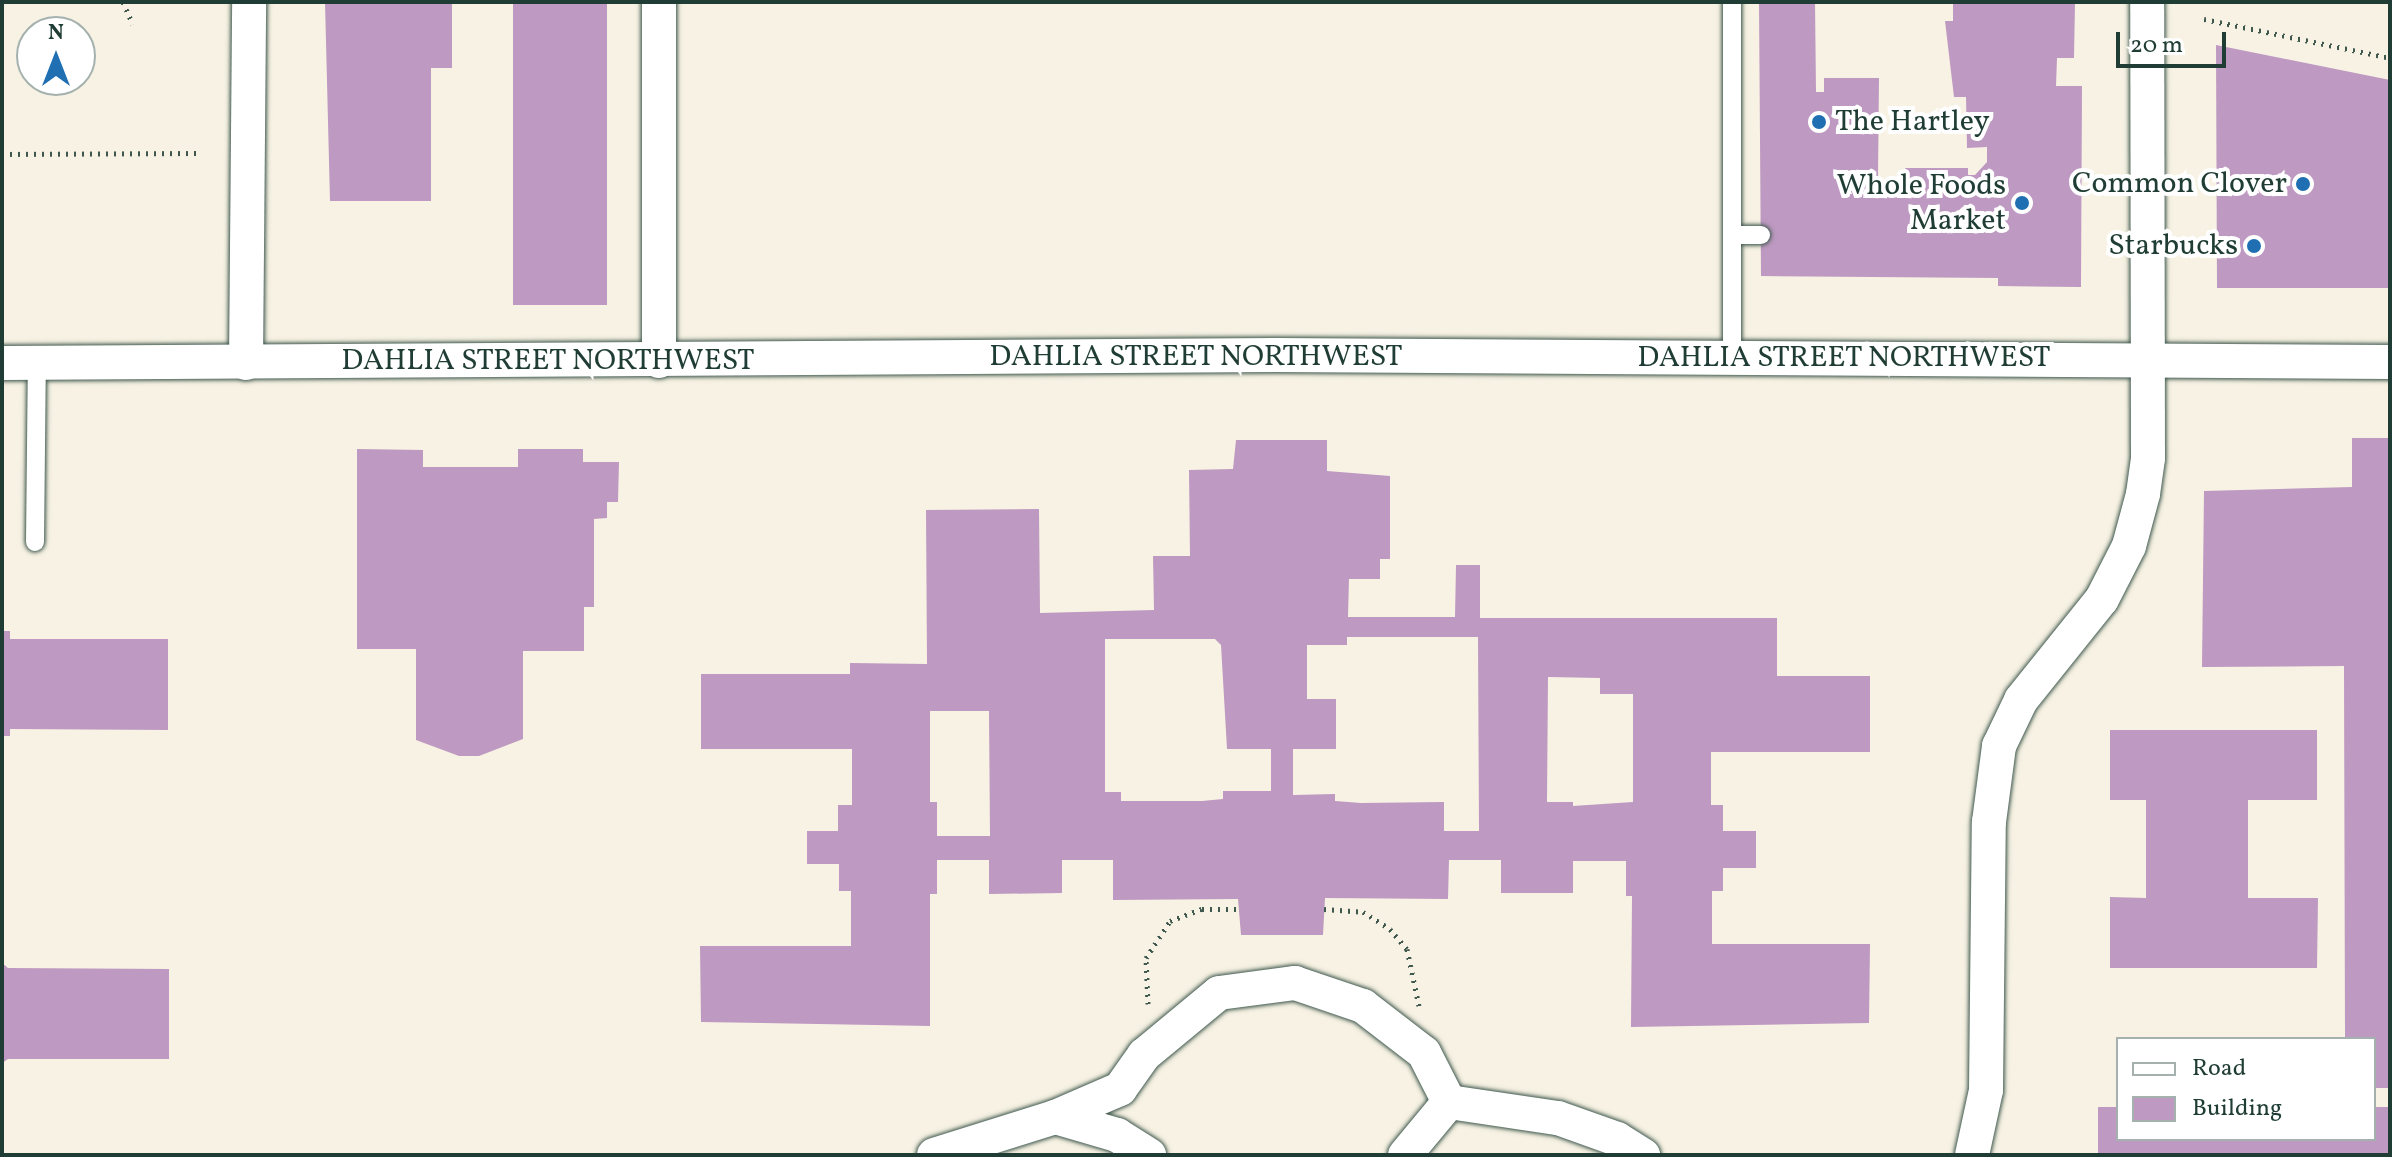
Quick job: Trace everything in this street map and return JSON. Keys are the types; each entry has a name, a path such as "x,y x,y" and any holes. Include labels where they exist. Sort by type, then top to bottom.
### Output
{"street":[{"path":"246,363 249,2"},
{"path":"659,2 659,361"},
{"path":"1972,1155 1986,1090 1994,767 2021,700 2088,620 2129,546 2148,458 2147,2"},
{"name":"DAHLIA STREET NORTHWEST","path":"2,363 1275,355 2390,362"},
{"path":"934,1155 1055,1117 1120,1089 1144,1055 1219,993 1295,983 1363,1006 1375,1015 1424,1053 1449,1102"},
{"path":"1144,1055 1132,1103 1145,1152"},
{"path":"1405,1155 1449,1102"},
{"path":"1449,1102 1558,1118 1617,1139 1643,1155"},
{"path":"1055,1117 1117,1135 1145,1152"}],"lane":[{"path":"1732,2 1732,358"},
{"path":"1732,235 1761,235"},
{"path":"35,542 37,363"}],"path":[{"path":"123,2 133,24"},
{"path":"2204,19 2390,58"},
{"path":"2,154 200,153"},
{"path":"1149,1009 1146,958 1170,921 1202,909 1238,909"},
{"path":"1324,909 1363,912 1390,929 1407,949 1420,1018"}],"building":[{"path":"325,2 452,2 452,68 431,68 431,201 330,201"},
{"path":"513,2 607,2 607,305 513,305"},
{"name":"The Hartley","path":"1759,2 1815,2 1816,92 1824,92 1824,78 1879,78 1878,179 1890,190 1905,190 1905,168 1968,168 1968,175 1975,175 1987,162 1987,147 1967,148 1966,97 1954,97 1945,21 1953,21 1953,2 2075,2 2074,58 2057,58 2056,86 2082,86 2081,287 1998,286 1998,278 1761,276"},
{"name":"Common Clover","path":"2216,45 2390,80 2390,288 2217,288"},
{"path":"2352,438 2390,438 2390,1088 2376,1088 2376,1037 2345,1037 2344,666 2202,667 2204,491 2352,487"},
{"path":"1236,440 1327,440 1327,471 1390,476 1390,559 1380,559 1380,579 1349,579 1348,617 1455,617 1456,565 1480,565 1480,618 1777,618 1777,676 1870,676 1870,752 1711,752 1711,805 1723,805 1723,831 1756,831 1756,868 1723,868 1723,891 1712,891 1712,944 1870,944 1869,1023 1631,1027 1632,896 1626,896 1626,861 1573,861 1573,893 1501,893 1501,860 1449,860 1448,899 1325,898 1323,935 1241,935 1238,899 1113,900 1113,860 1062,860 1062,893 989,894 989,860 937,860 937,894 930,894 930,1026 701,1022 700,946 851,946 851,891 839,891 839,864 807,864 807,831 838,831 838,805 852,805 852,749 701,749 701,674 850,674 850,663 927,664 926,510 1039,509 1040,613 1154,610 1153,556 1190,556 1189,470 1233,469","holes":["1347,637 1478,637 1479,831 1444,831 1444,802 1361,803 1335,801 1335,794 1293,795 1293,749 1336,749 1336,699 1307,699 1307,645 1347,645","1105,639 1215,639 1221,645 1227,749 1271,749 1271,791 1223,791 1223,799 1202,801 1121,801 1121,792 1105,792","1548,677 1600,678 1600,694 1633,694 1633,802 1573,806 1573,802 1547,802","930,711 989,711 990,836 937,836 937,802 930,802"]},
{"path":"357,449 423,450 423,467 518,467 518,449 583,449 583,462 619,462 618,502 607,502 607,518 594,519 594,607 584,607 584,651 523,651 523,739 479,756 459,756 416,740 416,649 357,649"},
{"path":"2,631 10,631 10,639 168,639 168,730 10,729 10,736 2,736"},
{"path":"2110,730 2317,730 2317,800 2248,800 2248,898 2318,898 2317,968 2110,968 2110,897 2146,898 2146,800 2110,800"},
{"path":"2,963 8,968 169,969 169,1059 8,1059 2,1063"},
{"path":"2098,1107 2116,1107 2116,1141 2376,1141 2376,1107 2390,1107 2390,1155 2098,1155"}],"place":[{"name":"The Hartley","path":"1819,122"},
{"name":"Common Clover","path":"2303,184"},
{"name":"Whole Foods Market","path":"2022,203"},
{"name":"Starbucks","path":"2254,246"}]}
